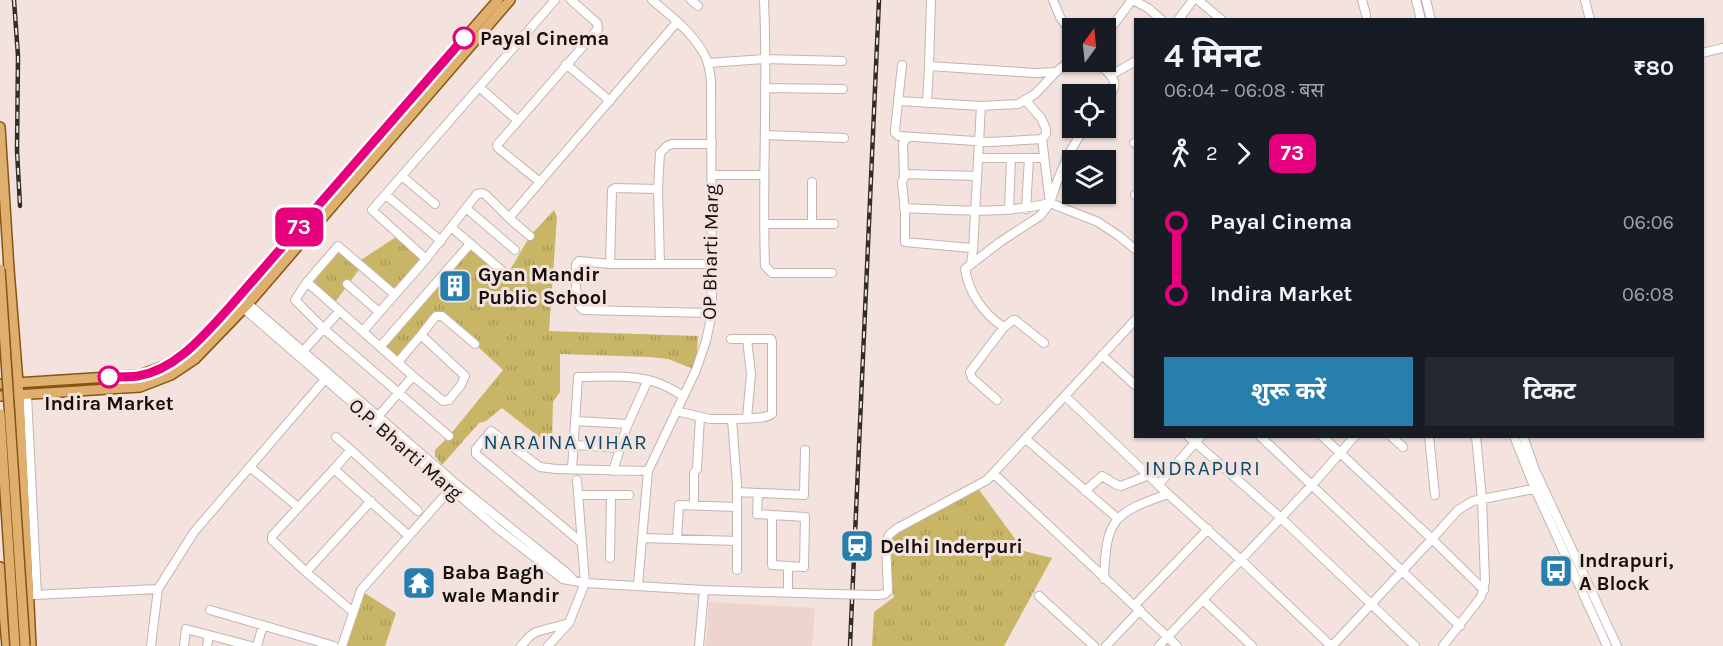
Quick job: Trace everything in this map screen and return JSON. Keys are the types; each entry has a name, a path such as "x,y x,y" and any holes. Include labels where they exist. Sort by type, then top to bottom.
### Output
{"main road":[{"path":"0,384 140,375 166,365 194,345 498,0"},
{"path":"0,396 140,387 171,375 195,359 245,307 510,0"},
{"path":"0,127 18,382 23,395 21,430 32,595 31,646"},
{"path":"0,262 25,646"},
{"path":"0,414 15,646"},
{"path":"0,432 21,430"},
{"path":"0,567 7,646"}],"street":[{"path":"426,259 373,211 373,208 555,0"},
{"path":"540,182 497,146 497,143 598,27 597,23 571,0"},
{"name":"OP Bharti Marg","path":"638,585 648,471 696,370 706,341 711,313 712,144 711,81 708,63 705,54 677,22 652,0"},
{"path":"691,0 698,6"},
{"path":"764,0 765,266 772,273 832,273"},
{"path":"927,103 931,0"},
{"path":"1053,0 1062,20"},
{"path":"1116,21 1133,0 1160,18"},
{"path":"1180,18 1193,0"},
{"path":"1198,0 1220,18"},
{"path":"1362,0 1366,15"},
{"path":"1416,0 1420,18"},
{"path":"1426,0 1430,18"},
{"path":"1585,0 1590,18"},
{"path":"509,218 677,22"},
{"path":"1704,53 1723,48"},
{"path":"708,63 765,59 842,61"},
{"path":"1111,75 1134,62"},
{"path":"566,64 610,101"},
{"path":"902,65 895,133 898,136 979,142 1042,138 1046,134 1044,123 1026,100"},
{"path":"929,66 1035,73 1056,72"},
{"path":"898,100 1010,106 1035,94 1062,67"},
{"path":"1108,72 1114,79 1114,84"},
{"path":"479,87 517,120"},
{"path":"765,88 843,89"},
{"path":"971,263 981,106"},
{"path":"765,135 844,138"},
{"path":"908,137 903,143 905,242 973,250"},
{"path":"1042,138 1050,203"},
{"path":"1004,327 983,310 965,269 1040,216 1050,203 1071,149 1078,138"},
{"path":"660,264 658,189 660,153 662,149 672,144 712,144"},
{"path":"978,158 1043,158"},
{"path":"1009,210 1011,158"},
{"path":"1026,209 1029,158"},
{"path":"904,174 977,176"},
{"path":"712,175 764,175"},
{"path":"402,176 435,204"},
{"path":"812,182 812,224"},
{"path":"610,264 612,190 615,188 658,189"},
{"path":"363,332 441,241 477,194 482,193 530,236"},
{"path":"386,195 441,241"},
{"path":"904,208 1009,210 1026,209 1050,203 1098,222 1134,248"},
{"path":"466,208 515,250"},
{"path":"764,224 834,224"},
{"path":"451,227 507,275"},
{"path":"380,347 470,244"},
{"path":"394,294 338,246 307,282 295,300 324,329 449,436"},
{"path":"711,313 583,310 580,308 576,288 576,264 579,261 610,264 712,264"},
{"path":"307,282 412,376 445,401 449,400 465,376 421,334"},
{"path":"347,284 379,312"},
{"path":"237,298 245,307"},
{"name":"O.P. Bharti Marg","path":"245,307 303,351 327,377"},
{"name":"O.P. Bharti Marg","path":"245,307 376,418 498,529 563,579 585,583 704,590 885,594 888,591 886,543 889,535 896,529 980,485 994,474"},
{"path":"303,351 339,312"},
{"path":"398,362 436,316 440,315 475,344"},
{"path":"997,400 972,378 970,372 1004,327 1012,320 1016,320 1044,343"},
{"path":"1134,321 994,474 1177,646"},
{"path":"676,411 711,419 771,416 772,341 769,339 731,339"},
{"path":"747,339 751,374 747,418"},
{"path":"1102,355 1134,385"},
{"path":"376,418 412,376"},
{"path":"151,646 158,589 194,532 327,377"},
{"path":"572,470 578,377 648,380 683,396"},
{"path":"614,471 628,424 648,380"},
{"path":"23,395 32,595 158,589"},
{"path":"1065,396 1332,646 1458,510 1466,504 1482,499 1539,488"},
{"path":"694,505 694,473 697,469 700,417"},
{"path":"732,419 737,492 737,570"},
{"path":"576,421 628,424"},
{"path":"582,543 476,454 476,449 491,431 540,467 572,470 648,471"},
{"path":"336,437 418,511"},
{"path":"1262,438 1460,626"},
{"path":"1324,438 1484,590"},
{"path":"1160,646 1353,438"},
{"path":"1393,438 1403,447"},
{"path":"1429,438 1435,495"},
{"path":"1443,646 1460,626 1484,590 1482,499 1476,438"},
{"path":"1516,438 1607,646"},
{"path":"1523,438 1539,488 1617,646"},
{"path":"1026,439 1117,518"},
{"path":"1158,484 1198,440 1415,646"},
{"path":"574,445 620,448"},
{"path":"351,450 271,538 353,612"},
{"path":"737,492 804,495 805,450"},
{"path":"250,467 298,507"},
{"path":"334,469 409,537"},
{"path":"1085,491 1102,476 1121,486 1149,475"},
{"path":"548,646 569,623 585,583 577,480"},
{"path":"342,646 361,590 453,486"},
{"path":"758,493 757,514 805,517 804,567 772,565 772,515"},
{"path":"1104,579 1108,538 1117,518 1129,509 1168,494"},
{"path":"578,495 629,495"},
{"path":"610,558 611,495"},
{"path":"306,572 371,501"},
{"path":"677,539 679,504 737,507"},
{"path":"1106,646 1208,529"},
{"path":"643,538 737,541"},
{"path":"788,566 788,592"},
{"path":"699,646 704,590"},
{"path":"1039,596 1094,646"},
{"path":"1203,600 1252,646"},
{"path":"210,610 334,646"},
{"path":"521,646 536,632 569,623"},
{"path":"257,646 262,625"},
{"path":"184,646 186,629 251,646"},
{"path":"207,646 209,635"}],"shaded area":[{"path":"709,602 815,608 812,646 706,646"}],"green space":[{"path":"554,210 557,217 549,331 698,336 696,370 668,359 560,354 560,392 553,402 552,439 547,443 502,408 486,421 479,423 442,465 435,456 435,450 503,370 475,344 439,316 398,362 380,347 470,244 507,275 530,236"},
{"path":"399,235 426,259 394,294 361,267 333,305 307,282 337,246 358,262"},
{"path":"974,483 1024,551 1052,558 1004,646 872,646 874,612 894,597 883,543 886,533"},
{"path":"363,592 396,613 385,646 344,646"}],"railway":[{"path":"14,0 18,56 17,151 20,206"},
{"path":"850,646 879,0"}],"bus line":[{"name":"73","path":"109,377 140,375 166,365 194,345 229,308 464,38"}],"place":[{"name":"Payal Cinema","path":"464,38"},
{"name":"Gyan Mandir Public School","path":"455,286"},
{"name":"Indira Market","path":"109,377"},
{"name":"Delhi Inderpuri","path":"857,546"},
{"name":"Indrapuri, A Block","path":"1556,571"},
{"name":"Baba Bagh wale Mandir","path":"419,583"}],"district":[{"name":"NARAINA VIHAR","path":"566,442"},
{"name":"INDRAPURI","path":"1203,468"}]}
